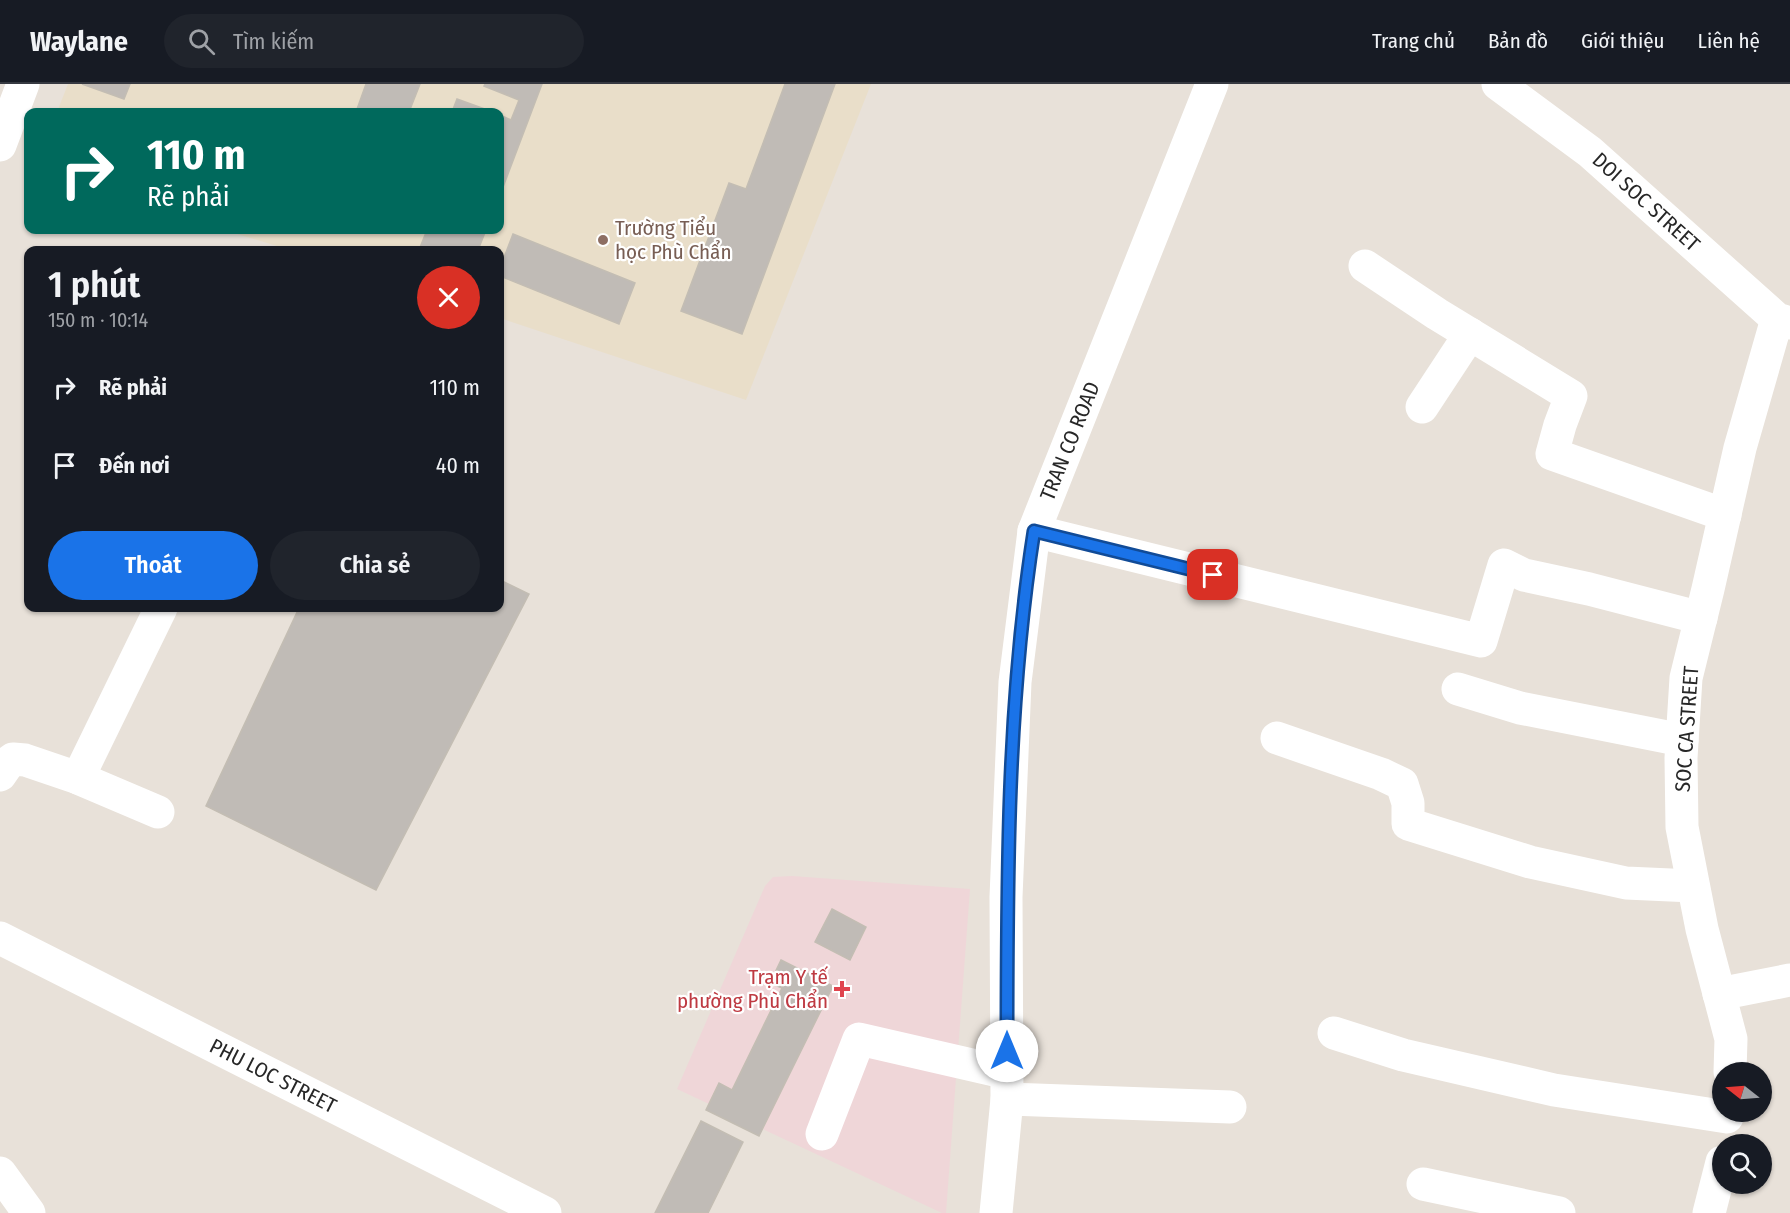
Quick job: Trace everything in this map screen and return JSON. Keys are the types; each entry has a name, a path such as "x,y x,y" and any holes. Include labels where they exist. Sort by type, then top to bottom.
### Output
{"street":[{"path":"0,145 23,84"},
{"name":"TRAN CO ROAD","path":"996,1213 1007,1086 1006,897 1015,682 1034,531 1212,84"},
{"name":"DOI SOC STREET","path":"1498,84 1590,152 1784,321"},
{"path":"1365,266 1571,396 1552,454 1725,515"},
{"name":"SOC CA STREET","path":"1730,1062 1731,1039 1702,930 1682,827 1682,740 1686,678 1740,448 1784,321"},
{"path":"1422,407 1470,334"},
{"path":"1034,531 1481,641 1504,565 1524,575 1701,618"},
{"path":"78,778 159,612"},
{"path":"1458,689 1520,708 1682,740"},
{"path":"1277,738 1381,774 1402,784 1407,802 1408,824 1530,862 1626,884 1693,886"},
{"path":"0,775 9,762 19,759 78,778 158,812"},
{"name":"PHU LOC STREET","path":"0,938 545,1213"},
{"path":"1719,994 1790,980"},
{"path":"1334,1033 1403,1055 1554,1090 1726,1124"},
{"path":"822,1134 860,1039 1007,1086 1230,1107"},
{"path":"0,1173 29,1213"},
{"path":"1423,1184 1559,1213"},
{"path":"1709,1213 1714,1194"}],"shaded area":[{"name":"Trường Tiểu học Phù Chẩn","path":"68,84 871,84 746,400 504,319 504,246 277,246 237,234 504,234 504,108 59,108"},
{"name":"Trạm Y tế phường Phù Chẩn","path":"792,876 970,889 946,1213 677,1089 765,886 773,877"}],"building":[{"path":"82,84 130,84 124,99"},
{"path":"366,84 420,84 411,108 357,108"},
{"path":"485,84 542,84 504,184 504,117 511,120 519,100 484,86"},
{"path":"785,84 835,84 742,334 681,311 729,183 746,189"},
{"path":"457,99 482,108 454,108"},
{"path":"425,234 484,234 480,246 421,246"},
{"path":"513,234 635,283 619,324 504,278 504,258"},
{"path":"504,582 529,594 376,890 206,806 297,612 504,612"},
{"path":"832,909 866,927 850,960 815,942"},
{"path":"781,960 833,986 759,1136 706,1110 719,1083 732,1090 782,988 770,983"},
{"path":"701,1121 743,1142 708,1213 655,1213"}],"place":[{"name":"Trường Tiểu học Phù Chẩn","path":"603,240"},
{"name":"Trạm Y tế phường Phù Chẩn","path":"842,989"}],"route":[{"path":"1007,1051 1006,897 1015,682 1034,531 1213,575"}]}
